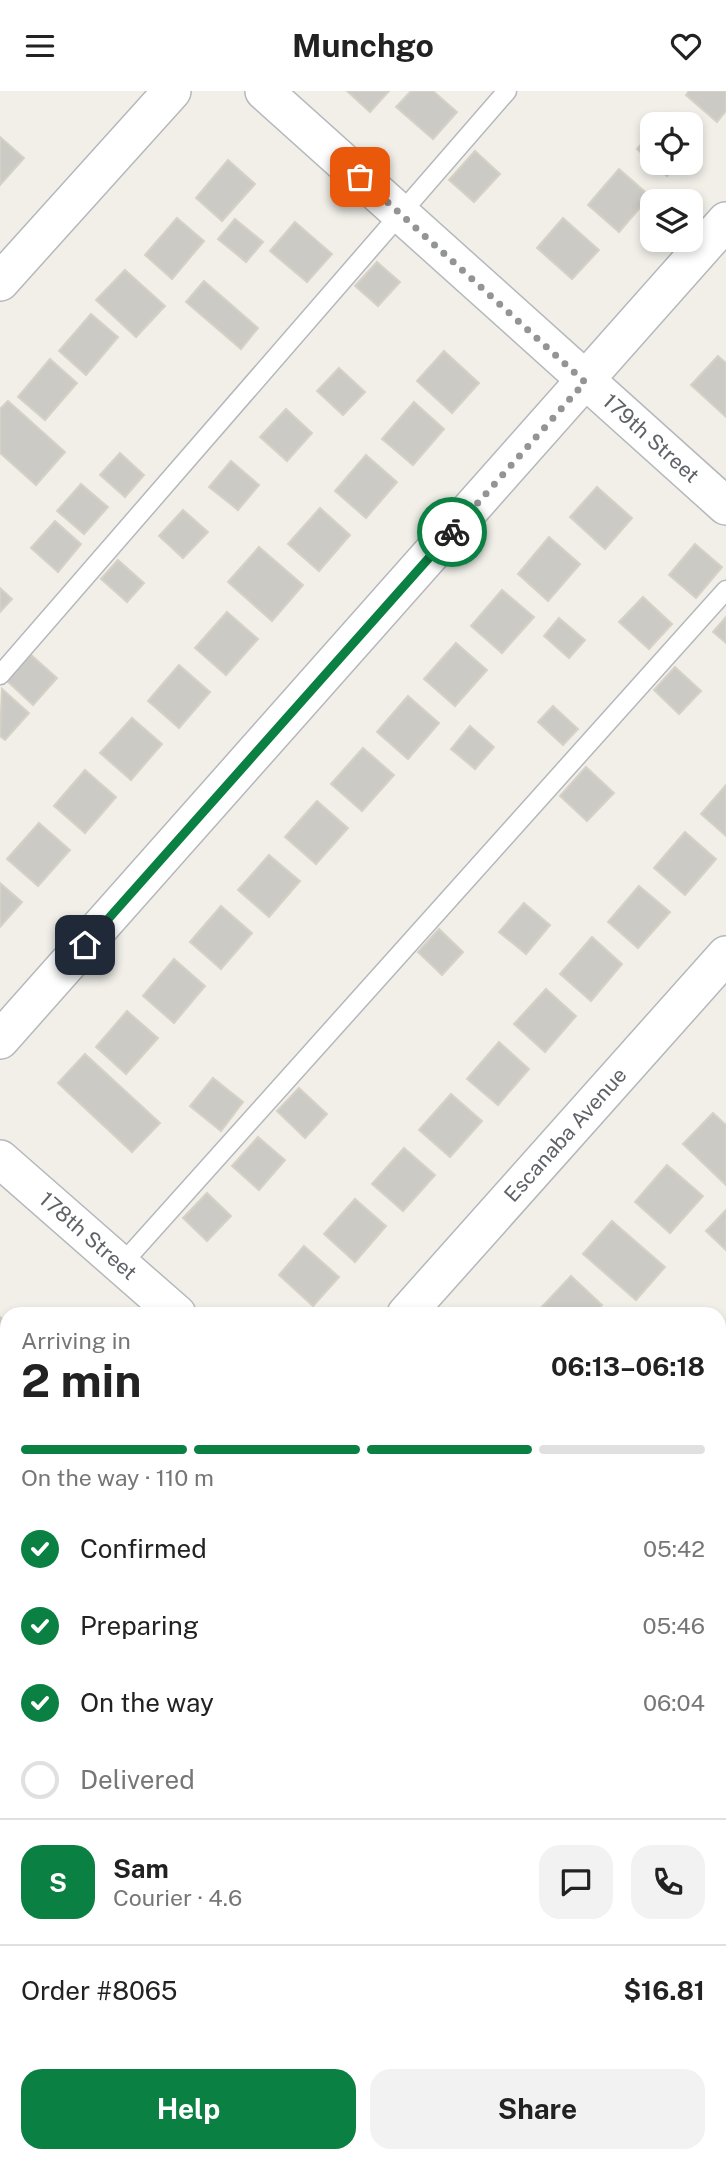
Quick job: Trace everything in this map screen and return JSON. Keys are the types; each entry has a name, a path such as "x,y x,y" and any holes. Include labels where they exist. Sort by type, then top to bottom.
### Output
{"street":[{"path":"0,282 172,91"},
{"name":"179th Street","path":"264,91 726,506"},
{"path":"0,1040 726,221"},
{"name":"Escanaba Avenue","path":"412,1307 726,955"},
{"name":"178th Street","path":"0,1159 169,1307"}],"lane":[{"path":"0,675 399,212 507,91"},
{"path":"121,1265 726,590"}],"building":[{"path":"347,91 389,91 370,112"},
{"path":"411,91 433,91 457,112 433,139 396,107"},
{"path":"689,91 726,91 726,111 717,122 686,95"},
{"path":"0,137 24,158 0,185"},
{"path":"475,151 500,174 474,202 449,180"},
{"path":"228,160 255,184 222,221 196,198"},
{"path":"619,169 642,189 640,208 619,232 588,205"},
{"path":"177,218 204,241 172,279 145,255"},
{"path":"563,218 599,250 572,279 537,248"},
{"path":"235,219 263,242 246,262 218,239"},
{"path":"295,222 332,254 307,282 270,251"},
{"path":"377,262 400,282 378,306 355,286"},
{"path":"125,270 165,306 136,337 96,300"},
{"path":"204,281 258,328 241,349 186,302"},
{"path":"91,314 118,337 86,375 59,351"},
{"path":"444,351 479,383 452,413 417,381"},
{"path":"718,356 726,363 726,417 691,385"},
{"path":"50,359 77,383 45,420 18,397"},
{"path":"339,368 365,392 343,415 317,391"},
{"path":"8,401 65,452 36,485 0,453 0,409"},
{"path":"414,402 444,429 413,465 382,439"},
{"path":"286,409 312,433 287,461 260,437"},
{"path":"120,453 144,475 125,497 100,475"},
{"path":"366,455 397,482 366,518 335,491"},
{"path":"231,461 259,485 238,510 209,487"},
{"path":"81,484 108,507 84,534 57,511"},
{"path":"597,487 632,518 605,549 570,517"},
{"path":"320,508 350,535 319,571 288,544"},
{"path":"183,510 208,532 183,558 159,536"},
{"path":"55,521 81,544 58,572 31,548"},
{"path":"549,537 580,564 548,601 518,574"},
{"path":"695,544 722,567 696,598 669,575"},
{"path":"259,547 303,585 272,621 228,582"},
{"path":"118,560 144,583 127,602 101,579"},
{"path":"0,588 12,599 0,612"},
{"path":"502,590 534,617 502,653 471,626"},
{"path":"643,597 672,624 649,649 619,622"},
{"path":"227,612 258,639 226,675 195,648"},
{"path":"726,617 726,643 713,632"},
{"path":"559,618 585,640 569,658 544,636"},
{"path":"456,643 487,670 455,706 424,679"},
{"path":"30,654 57,678 33,705 7,681"},
{"path":"179,665 210,692 179,728 148,701"},
{"path":"675,667 701,691 679,714 654,690"},
{"path":"2,689 29,713 5,740 0,736"},
{"path":"408,696 439,723 408,759 377,732"},
{"path":"553,706 578,729 563,745 538,722"},
{"path":"132,718 162,744 131,780 100,753"},
{"path":"470,726 494,747 475,769 451,749"},
{"path":"363,748 394,775 362,811 331,784"},
{"path":"586,767 614,793 587,821 560,796"},
{"path":"85,770 116,797 85,833 54,806"},
{"path":"726,785 726,836 701,814"},
{"path":"317,801 348,828 316,864 285,837"},
{"path":"39,823 70,850 38,886 7,859"},
{"path":"685,832 716,859 685,895 654,868"},
{"path":"269,855 300,881 269,917 238,890"},
{"path":"0,883 22,902 0,927"},
{"path":"639,886 670,912 638,948 608,922"},
{"path":"524,903 550,925 526,954 499,932"},
{"path":"221,906 252,933 221,969 190,942"},
{"path":"439,929 463,952 442,975 418,952"},
{"path":"592,937 622,964 591,1001 560,974"},
{"path":"174,959 205,986 174,1023 143,996"},
{"path":"546,989 576,1016 545,1052 514,1024"},
{"path":"127,1011 158,1038 126,1074 96,1047"},
{"path":"499,1042 529,1069 498,1105 467,1079"},
{"path":"85,1054 160,1123 132,1152 58,1083"},
{"path":"213,1078 243,1102 221,1131 190,1106"},
{"path":"299,1088 327,1114 305,1138 277,1111"},
{"path":"451,1094 482,1121 450,1157 419,1130"},
{"path":"713,1113 726,1125 726,1185 683,1144"},
{"path":"258,1137 285,1160 259,1190 232,1166"},
{"path":"404,1148 435,1175 403,1211 372,1184"},
{"path":"667,1165 703,1196 670,1233 635,1202"},
{"path":"207,1193 231,1216 207,1241 183,1218"},
{"path":"355,1199 386,1226 355,1262 324,1234"},
{"path":"726,1210 726,1250 706,1231"},
{"path":"612,1221 665,1267 636,1300 583,1254"},
{"path":"304,1246 339,1277 313,1306 279,1275"},
{"path":"571,1276 602,1305 600,1307 542,1307"}],"way so far":[{"path":"360,177 585,382 452,532"}],"route":[{"path":"85,945 452,532"}]}
